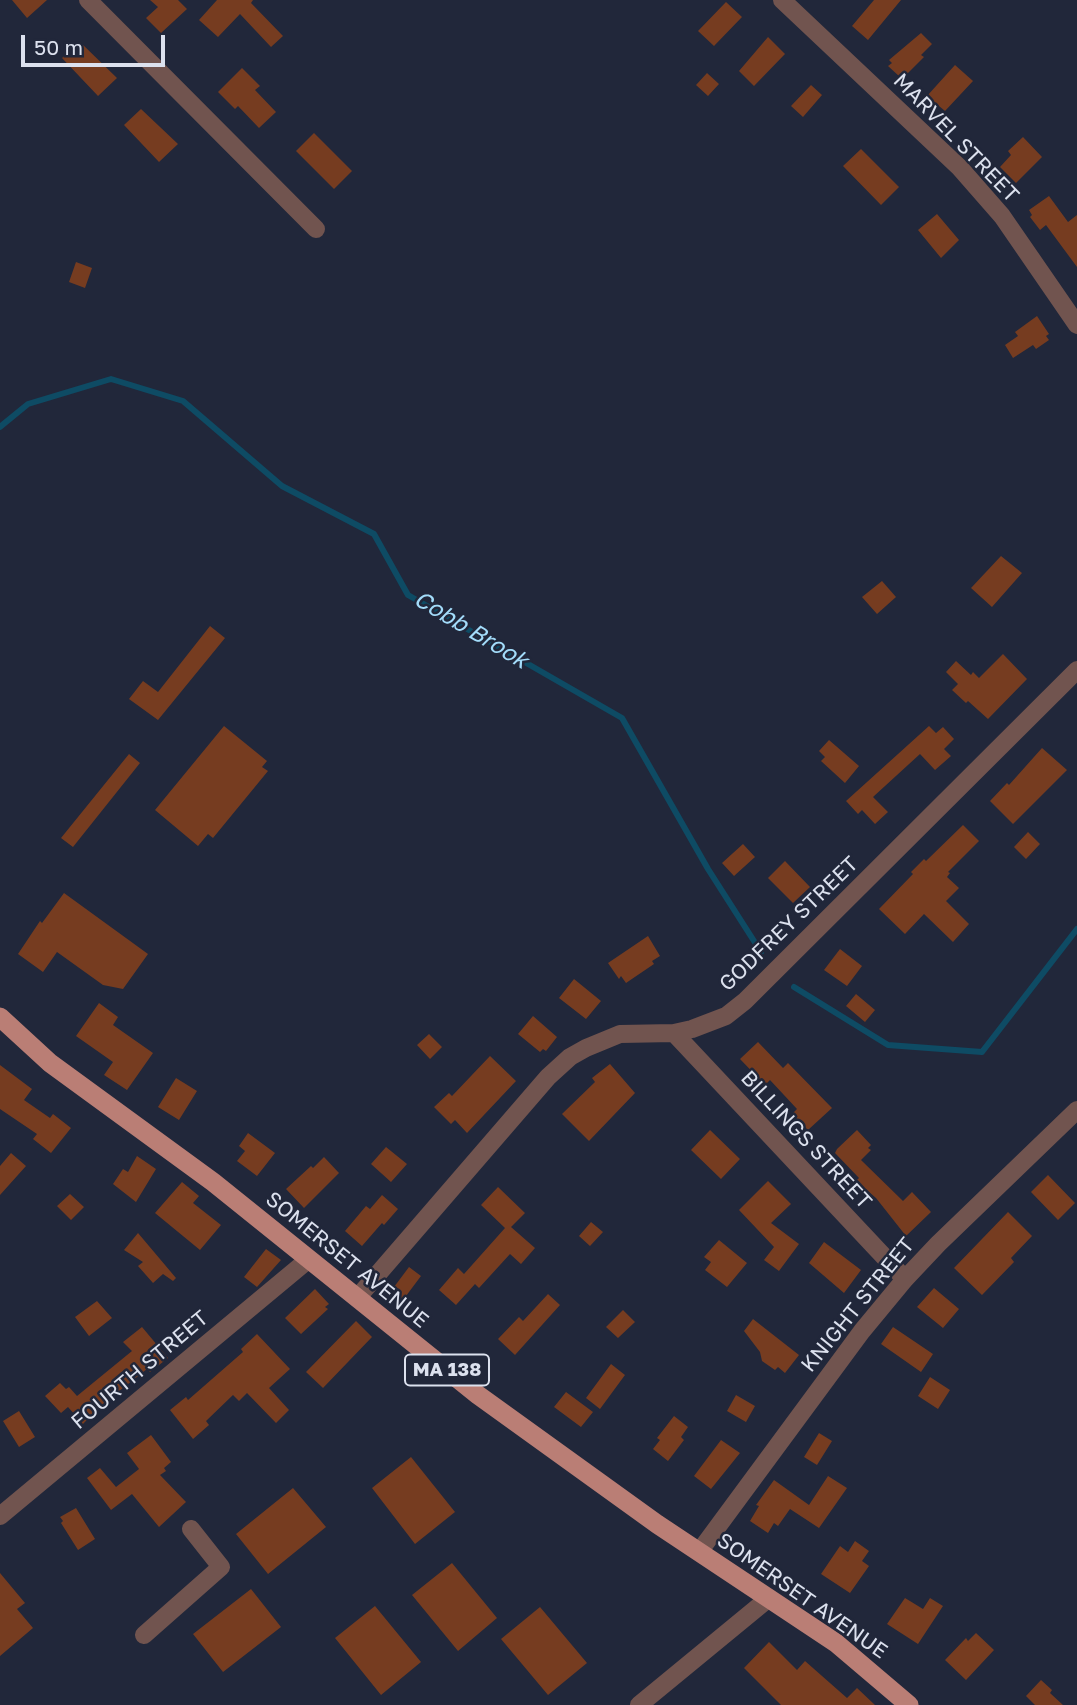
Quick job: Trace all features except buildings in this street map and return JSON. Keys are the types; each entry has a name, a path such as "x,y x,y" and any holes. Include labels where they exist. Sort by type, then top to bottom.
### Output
{"main road":[{"name":"SOMERSET AVENUE","path":"0,1017 50,1063 203,1175 487,1402 699,1552 836,1643 909,1705"}],"street":[{"path":"89,0 316,229"},
{"name":"MARVEL STREET","path":"782,0 960,168 1002,216 1077,325"},
{"name":"GODFREY STREET","path":"358,1297 548,1077 570,1057 620,1034 674,1033 726,1016 745,1001 1077,670"},
{"name":"BILLINGS STREET","path":"674,1033 905,1279"},
{"name":"KNIGHT STREET","path":"699,1552 862,1331 905,1279 1077,1110"},
{"name":"FOURTH STREET","path":"0,1516 309,1259"},
{"path":"144,1635 221,1567 191,1529"},
{"path":"639,1705 769,1598"}],"waterway":[{"name":"Cobb Brook","path":"0,427 28,404 111,379 183,401 282,486 374,534 408,595 622,718 708,869 761,952"},
{"name":"Cobb Brook","path":"794,987 888,1045 982,1052 1077,929"}]}
